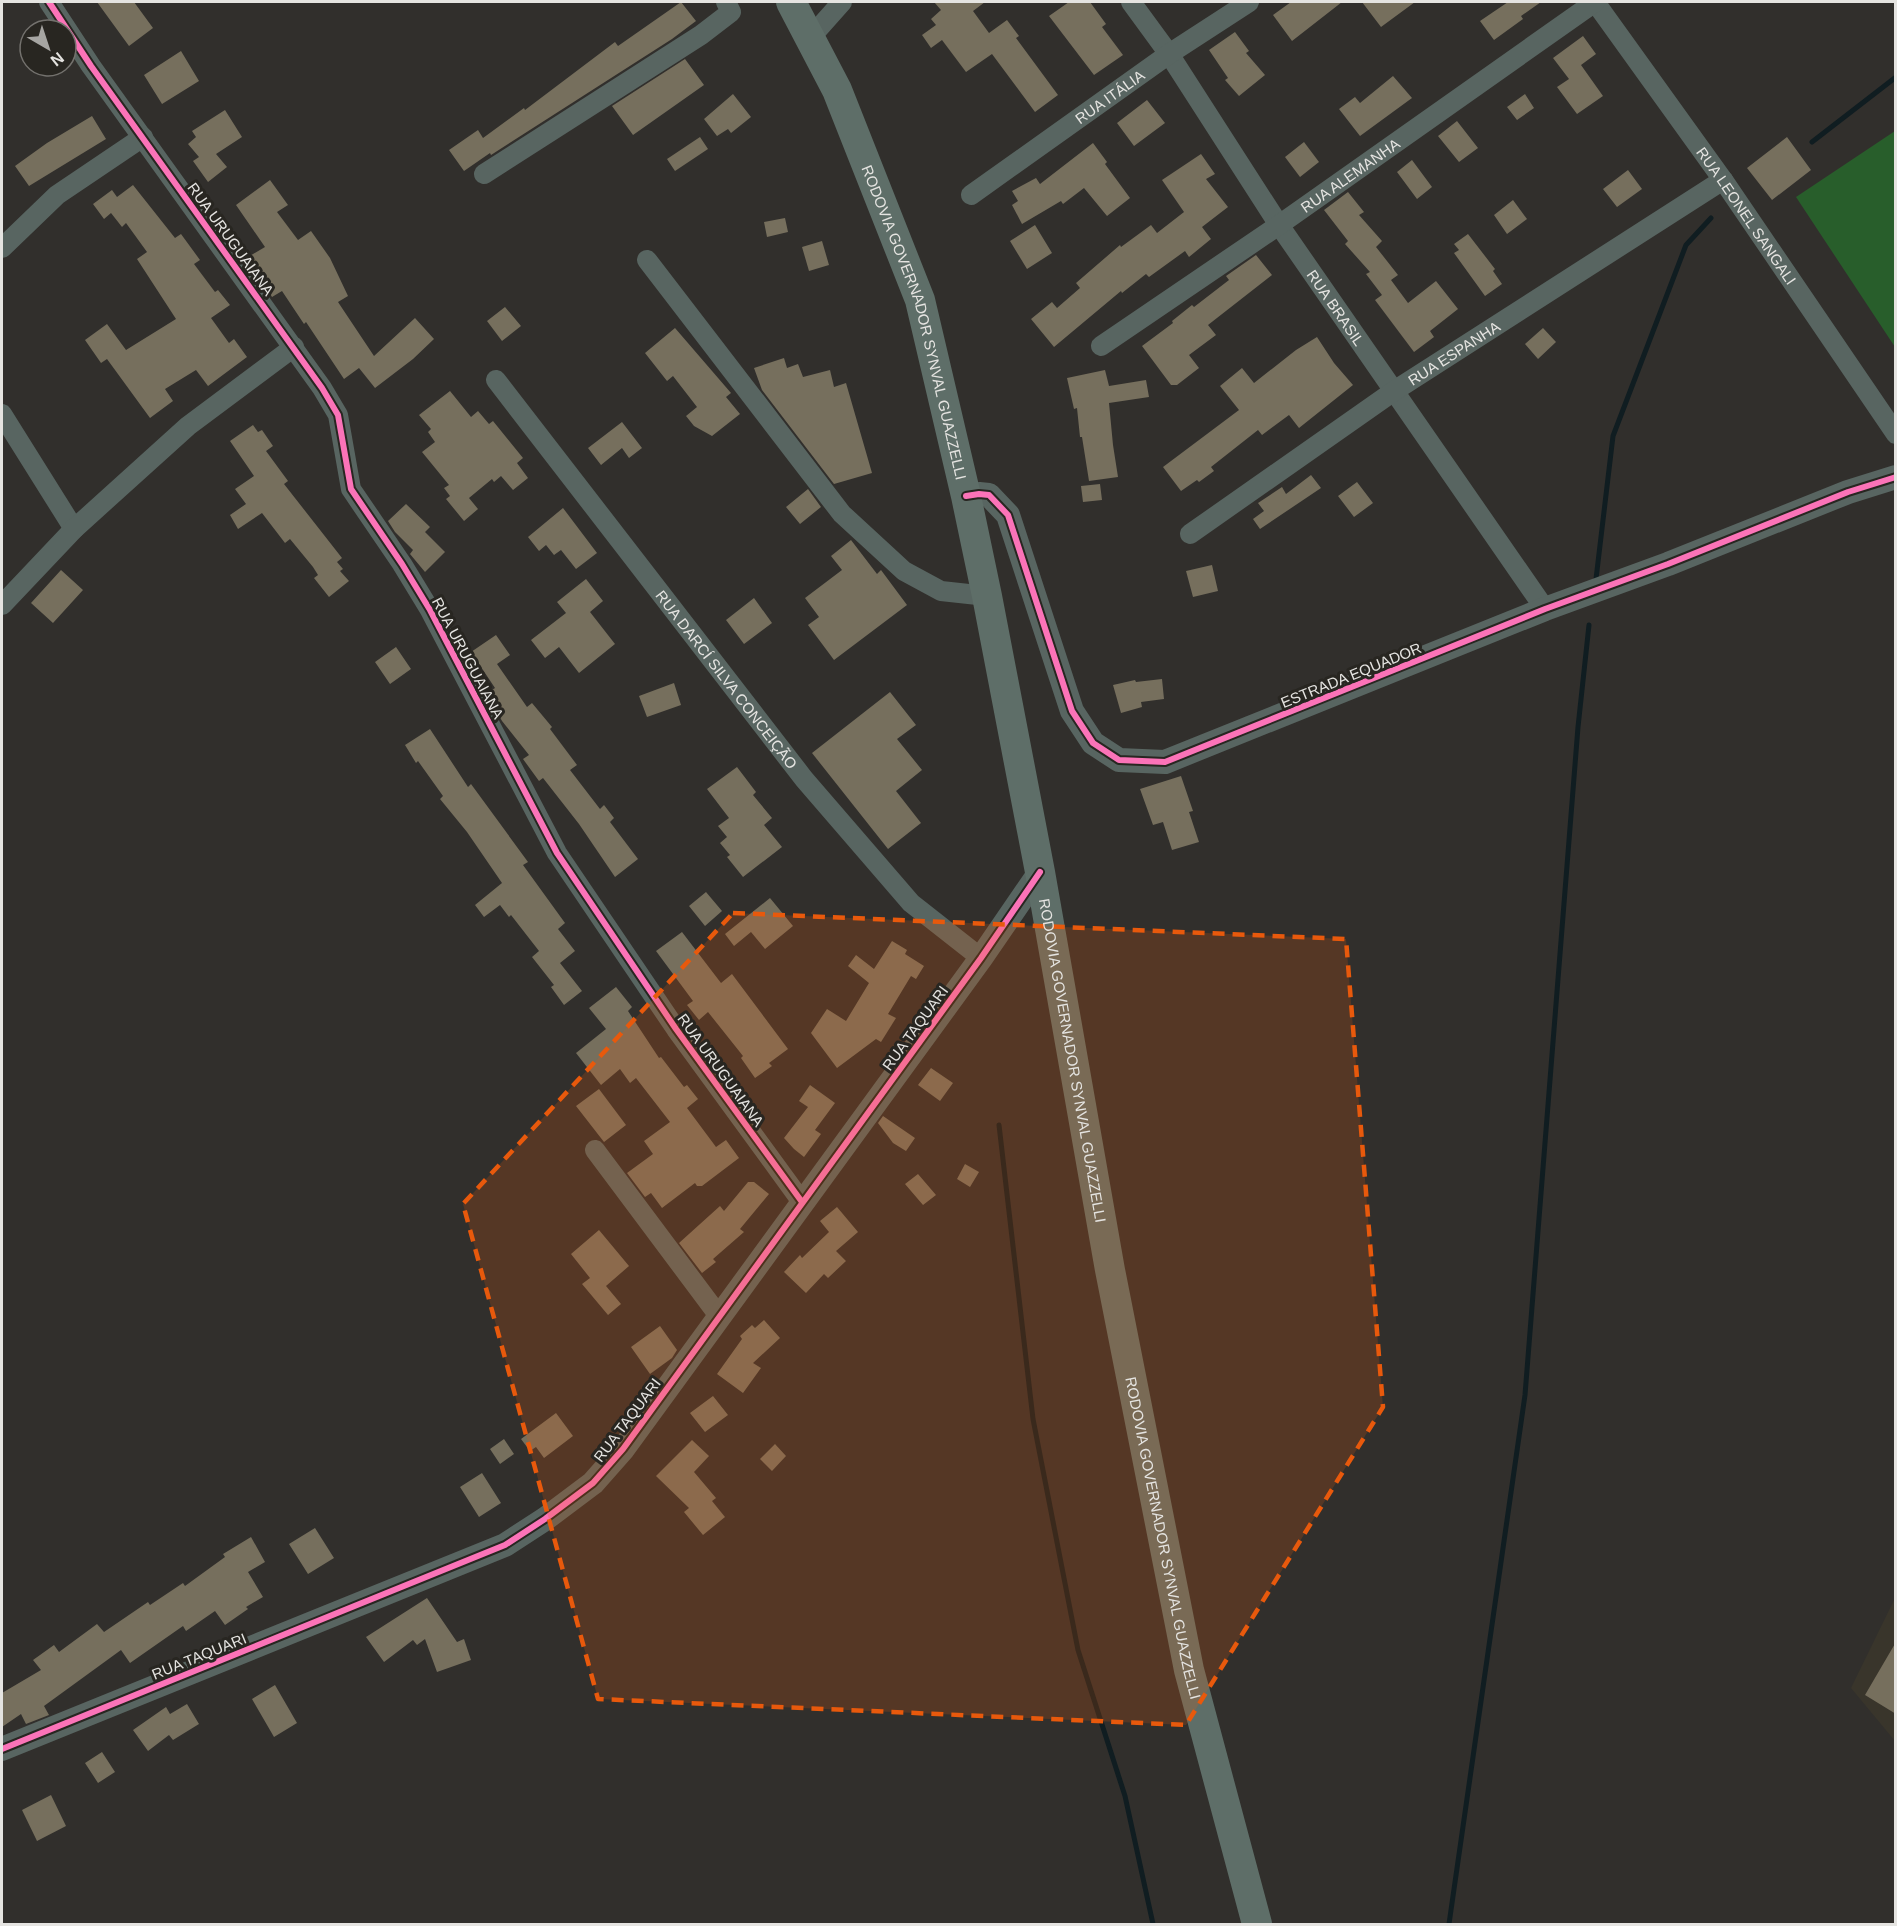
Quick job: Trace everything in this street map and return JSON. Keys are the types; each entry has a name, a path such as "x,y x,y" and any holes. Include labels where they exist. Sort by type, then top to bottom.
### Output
{"main road":[{"name":"RODOVIA GOVERNADOR SYNVAL GUAZZELLI","path":"791,2 837,90 920,300 987,596 1040,872 1110,1270 1189,1670 1257,1924"}],"street":[{"name":"RUA URUGUAIANA","path":"50,2 91,66 322,388 338,415 351,489 430,610 557,853 676,1029 802,1202"},
{"path":"484,174 701,35 731,12 726,2"},
{"path":"810,38 842,2"},
{"name":"RUA BRASIL","path":"1131,2 1169,54 1279,225 1545,609"},
{"name":"RUA ITÁLIA","path":"971,195 1169,54 1249,2"},
{"name":"RUA LEONEL SANGALI","path":"1595,2 1723,180 1896,434"},
{"name":"RUA ALEMANHA","path":"1101,346 1279,225 1595,2"},
{"path":"2,248 57,195 143,137"},
{"name":"RUA ESPANHA","path":"1190,534 1394,391 1723,180"},
{"path":"647,260 842,514 904,571 941,591 987,596"},
{"path":"2,605 74,529 188,426 294,347"},
{"name":"RUA DARCÍ SILVA CONCEIÇÃO","path":"496,380 804,779 911,903 981,958"},
{"path":"2,414 74,529"},
{"name":"ESTRADA EQUADOR","path":"966,496 989,495 1008,515 1072,711 1093,743 1119,760 1165,762 1545,609 1668,564 1848,492 1896,477"},
{"name":"RUA TAQUARI","path":"2,1749 505,1545 593,1483 623,1449 981,958 1040,872"},
{"path":"596,1150 718,1316"}],"highlighted area":[{"path":"733,913 1346,939 1383,1407 1186,1725 598,1699 463,1204"}],"shaded area":[{"path":"1895,1598 1895,1741 1851,1688"}],"green space":[{"path":"1895,131 1895,347 1796,197"}],"building":[{"path":"97,2 134,2 153,28 129,46"},
{"path":"681,2 696,21 672,39 491,155 490,153 464,171 449,150 478,130 483,138 524,108 525,110 615,42 618,46"},
{"path":"934,2 985,2 973,11 989,33 1007,20 1019,36 1016,38 1058,95 1035,112 992,54 966,72 942,40 931,48 922,35 936,25 931,19 941,10"},
{"path":"1069,2 1090,2 1106,24 1102,27 1123,55 1094,75 1049,16"},
{"path":"1291,2 1342,2 1292,41 1273,15"},
{"path":"1362,2 1415,2 1381,27"},
{"path":"1508,2 1541,2 1521,16 1523,19 1494,40 1480,21"},
{"path":"1235,32 1249,51 1246,53 1265,75 1239,96 1225,80 1228,78 1209,50"},
{"path":"1583,36 1596,54 1581,65 1603,96 1577,114 1557,87 1569,79 1553,58"},
{"path":"181,51 199,81 162,104 144,75"},
{"path":"685,59 704,85 633,135 612,106"},
{"path":"1393,76 1412,98 1360,136 1339,109 1355,97 1360,103"},
{"path":"733,94 751,117 731,133 728,129 717,136 704,119"},
{"path":"1525,94 1534,108 1517,120 1507,107"},
{"path":"1147,100 1165,123 1134,146 1117,123"},
{"path":"225,110 242,137 216,154 227,167 208,182 193,161 199,157 188,144 196,137 192,131"},
{"path":"92,116 106,139 29,186 15,166 47,143"},
{"path":"1457,121 1478,148 1459,162 1438,136"},
{"path":"700,137 708,149 675,171 667,159"},
{"path":"1787,137 1811,170 1772,200 1747,168"},
{"path":"1304,142 1319,162 1300,177 1285,157"},
{"path":"1093,143 1130,198 1107,216 1084,188 1063,204 1061,201 1022,224 1012,205 1018,201 1012,191 1036,178 1040,184"},
{"path":"1201,154 1215,174 1206,179 1228,207 1202,227 1211,239 1189,257 1185,251 1149,277 1146,274 1122,293 1121,291 1054,347 1031,319 1052,302 1057,308 1080,288 1076,283 1120,245 1121,247 1151,225 1157,233 1184,212 1162,180"},
{"path":"1412,160 1432,187 1417,199 1397,172"},
{"path":"1628,170 1642,189 1617,207 1603,189"},
{"path":"270,180 288,205 277,212 298,240 311,231 330,258 348,296 338,302 374,356 415,318 434,339 413,359 375,388 359,368 344,379 282,291 272,297 248,257 265,247 236,205"},
{"path":"133,185 175,238 181,234 200,260 194,264 215,292 218,290 230,305 211,318 229,343 234,339 247,357 208,386 196,370 165,389 173,401 150,418 107,359 101,363 85,340 107,324 126,350 176,319 137,259 147,252 126,223 122,227 111,213 104,219 93,204 112,190 117,197"},
{"path":"1348,192 1364,212 1359,215 1382,241 1376,247 1398,275 1391,280 1408,303 1436,281 1458,309 1430,331 1434,337 1414,352 1375,300 1382,295 1366,274 1370,272 1345,244 1348,241 1324,210"},
{"path":"1513,200 1527,219 1507,234 1494,215"},
{"path":"785,218 788,232 767,237 764,222"},
{"path":"1035,225 1052,253 1027,269 1010,241"},
{"path":"1468,234 1495,269 1493,271 1502,284 1485,296 1454,253 1459,250 1454,244"},
{"path":"822,241 829,265 809,271 802,247"},
{"path":"1256,255 1272,275 1208,325 1216,335 1189,355 1199,368 1177,385 1171,385 1142,346 1173,323 1172,321 1192,305 1194,307 1229,280 1226,276"},
{"path":"505,307 521,326 502,341 487,321"},
{"path":"675,328 731,393 726,397 740,414 712,436 694,426 686,416 697,407 673,376 667,381 645,353"},
{"path":"1543,328 1556,342 1538,359 1525,344"},
{"path":"1317,337 1334,363 1353,385 1299,428 1289,415 1262,435 1258,430 1211,467 1214,471 1181,491 1163,467 1239,410 1220,386 1242,368 1254,383 1296,350"},
{"path":"784,358 787,368 798,364 803,377 830,370 834,387 846,383 872,473 834,484 762,390 754,368"},
{"path":"1105,370 1109,386 1146,380 1149,397 1109,403 1118,477 1089,481 1077,408 1074,409 1067,378"},
{"path":"450,391 471,417 478,411 489,424 493,421 523,458 517,463 528,478 513,490 501,476 494,482 492,479 469,498 478,509 464,521 446,499 450,496 444,488 449,485 422,452 435,442 428,432 431,429 419,415"},
{"path":"622,422 642,448 629,458 622,448 601,465 588,448"},
{"path":"253,425 258,432 262,430 273,446 266,451 288,481 284,484 342,558 337,562 343,569 340,571 349,581 329,597 314,578 318,575 313,567 290,539 285,543 262,513 238,529 230,515 246,504 235,489 254,476 230,441"},
{"path":"1311,475 1321,488 1260,529 1253,519 1264,511 1258,503 1282,487 1286,494"},
{"path":"1357,482 1373,503 1354,517 1338,496"},
{"path":"1100,484 1102,500 1083,502 1081,486"},
{"path":"808,489 821,507 800,524 786,507"},
{"path":"406,504 430,527 425,532 445,552 425,572 410,554 413,550 395,532 388,521"},
{"path":"563,508 597,553 576,569 561,550 554,555 546,545 539,551 528,537"},
{"path":"851,540 877,574 881,570 907,605 834,660 808,625 819,617 805,598 842,570 831,556"},
{"path":"1212,565 1218,591 1193,597 1186,571"},
{"path":"61,570 83,590 53,623 31,603"},
{"path":"586,579 603,601 590,612 615,644 579,673 559,647 545,658 531,640 566,613 557,602"},
{"path":"754,598 772,623 744,644 726,620"},
{"path":"496,635 510,655 497,664 527,707 532,703 552,727 550,729 577,765 570,770 600,809 604,805 614,818 610,822 638,859 615,877 579,824 543,778 539,781 523,759 529,755 502,721 487,693 495,688 471,652"},
{"path":"396,647 411,669 390,684 375,662"},
{"path":"1162,679 1164,699 1141,702 1142,707 1121,713 1113,685 1135,680 1136,682"},
{"path":"674,683 681,705 647,717 639,696"},
{"path":"890,692 916,725 897,739 922,770 896,791 921,823 888,849 812,753"},
{"path":"430,729 468,787 471,784 528,862 523,865 565,923 558,929 575,951 560,963 582,991 564,1005 551,987 554,985 532,957 539,951 511,915 509,917 500,905 484,917 475,905 502,883 467,832 440,799 443,796 418,761 416,763 405,745"},
{"path":"737,767 756,792 753,795 772,818 764,825 782,847 743,877 727,857 730,855 720,843 727,837 718,826 729,818 707,789"},
{"path":"1181,776 1193,811 1189,812 1199,842 1172,850 1163,822 1153,825 1140,789"},
{"path":"706,892 722,911 705,926 689,906"},
{"path":"770,898 793,926 765,949 751,932 734,946 725,934"},
{"path":"682,932 721,983 732,974 788,1049 769,1063 772,1066 755,1078 741,1058 743,1056 708,1012 699,1020 687,1005 693,1001 656,951"},
{"path":"892,941 907,950 905,954 924,966 916,979 911,976 888,1014 896,1018 881,1042 876,1039 837,1068 811,1033 827,1009 846,1021 869,983 848,966 856,955 874,969"},
{"path":"616,987 632,1007 628,1011 659,1058 661,1057 684,1087 687,1085 698,1099 687,1108 716,1147 726,1140 739,1158 702,1186 697,1186 695,1183 662,1208 651,1193 645,1197 627,1173 653,1154 644,1141 670,1122 636,1078 630,1083 620,1069 601,1085 576,1053 606,1029 589,1008"},
{"path":"931,1068 953,1083 940,1101 918,1085"},
{"path":"810,1085 835,1103 815,1130 821,1134 804,1157 784,1138 808,1107 799,1101"},
{"path":"599,1089 626,1125 604,1142 576,1106"},
{"path":"883,1116 915,1138 906,1151 893,1143 878,1123"},
{"path":"965,1164 979,1172 970,1187 957,1179"},
{"path":"918,1174 936,1195 923,1205 905,1184"},
{"path":"748,1182 754,1182 769,1194 740,1229 744,1232 713,1259 716,1262 702,1273 679,1243 720,1206 724,1211"},
{"path":"837,1207 858,1232 836,1251 846,1261 828,1278 824,1274 806,1293 784,1272 800,1255 802,1258 829,1232 820,1221"},
{"path":"599,1230 629,1266 606,1286 621,1304 608,1315 582,1284 590,1278 571,1254"},
{"path":"764,1320 780,1338 753,1363 761,1368 743,1393 717,1374 742,1339 740,1336 752,1325 755,1328"},
{"path":"660,1326 677,1350 672,1358 650,1374 631,1347"},
{"path":"713,1396 728,1415 705,1432 690,1413"},
{"path":"556,1413 573,1436 544,1458 536,1447 530,1451 521,1439"},
{"path":"504,1439 514,1454 500,1464 490,1449"},
{"path":"692,1440 709,1456 694,1472 716,1498 712,1501 725,1517 703,1535 684,1512 689,1508 656,1476"},
{"path":"775,1444 786,1456 772,1471 760,1459"},
{"path":"482,1473 501,1503 479,1517 460,1487"},
{"path":"315,1528 334,1558 308,1574 289,1544"},
{"path":"251,1537 265,1562 248,1572 263,1597 246,1607 248,1609 225,1625 215,1611 186,1631 183,1626 130,1663 121,1650 44,1706 49,1715 26,1724 21,1714 2,1727 2,1693 41,1670 33,1660 54,1645 59,1652 97,1624 104,1632 148,1602 150,1605 183,1583 185,1586 225,1557 223,1554"},
{"path":"427,1598 457,1642 464,1639 471,1660 437,1672 425,1639 417,1645 413,1640 384,1662 366,1637"},
{"path":"1896,1642 1896,1714 1865,1695"},
{"path":"275,1685 297,1723 274,1737 252,1699"},
{"path":"187,1704 199,1724 173,1740 169,1735 148,1751 133,1730 166,1707 170,1714"},
{"path":"102,1752 115,1772 98,1783 85,1763"},
{"path":"51,1795 66,1826 37,1841 22,1810"}],"waterway":[{"path":"1812,142 1896,77"},
{"path":"1596,579 1613,436 1686,245 1711,218"},
{"path":"1449,1924 1525,1395 1578,727 1589,625"},
{"path":"999,1125 1033,1419 1078,1650 1125,1796 1153,1924"}],"cycle path":[{"path":"49,2 91,66 322,388 338,415 351,489 430,610 557,853 676,1029 802,1202"},
{"path":"966,496 989,495 1008,515 1072,711 1093,743 1119,760 1165,762 1545,609 1668,564 1848,492 1896,477"},
{"path":"2,1749 505,1545 593,1483 623,1449 981,958 1040,872"}]}
